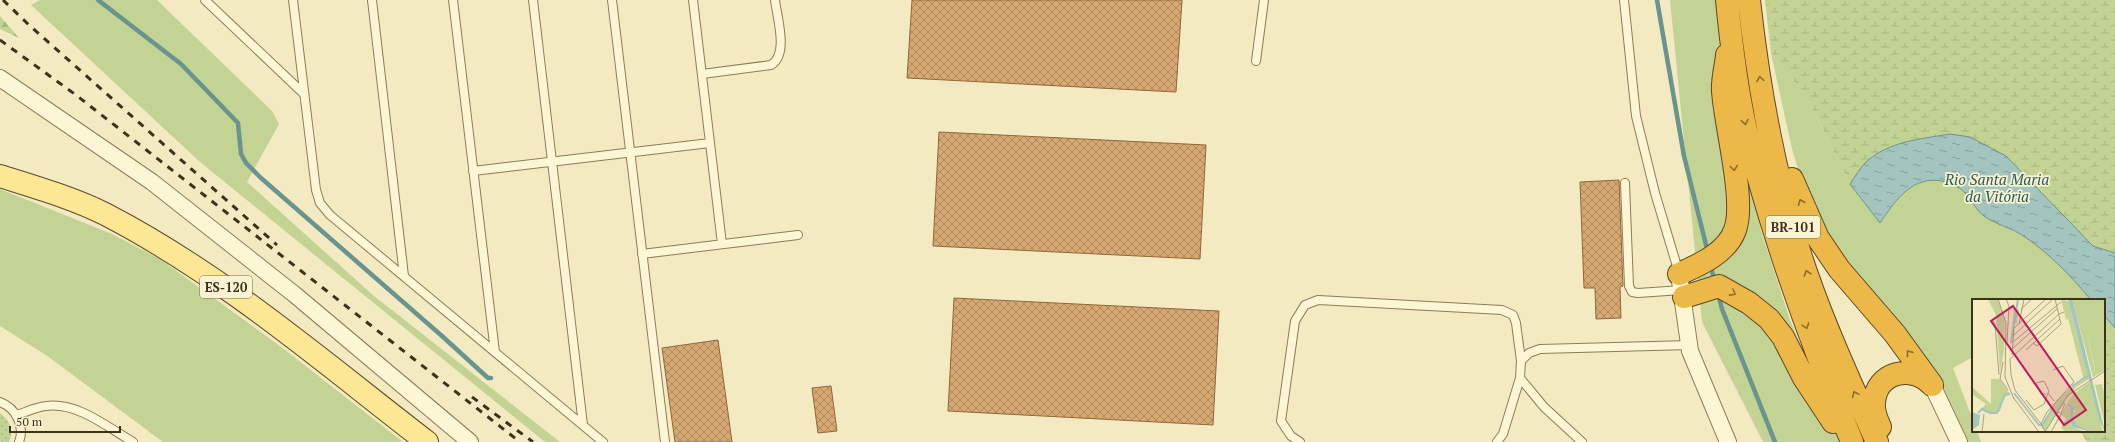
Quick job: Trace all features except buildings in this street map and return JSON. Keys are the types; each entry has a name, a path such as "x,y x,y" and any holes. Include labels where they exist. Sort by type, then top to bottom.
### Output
{"highway":[{"name":"BR-101","path":"1727,0 1730,32 1745,125 1766,204 1815,352 1852,442"},
{"name":"BR-101","path":"1749,0 1764,107 1785,200 1806,272 1842,365 1877,442"},
{"path":"1682,287 1704,262 1726,245 1735,230 1738,207 1723,90 1730,32"},
{"path":"1764,107 1802,204 1818,238 1839,270 1903,344 1932,385"},
{"path":"1682,287 1719,286 1749,302 1769,319 1783,337 1804,378 1847,442"},
{"path":"1884,442 1873,405 1875,395 1880,385 1887,378 1897,373 1907,372 1917,374 1932,385"}],"main road":[{"name":"ES-120","path":"0,176 48,192 104,214 169,249 237,295 427,442"}],"street":[{"path":"0,78 152,182 294,294 470,442"},
{"path":"1682,287 1690,346 1728,442"},
{"path":"1932,385 1959,442"}],"lane":[{"path":"205,0 304,94"},
{"path":"293,0 316,190 320,203 330,215 603,442"},
{"path":"372,0 404,276"},
{"path":"453,0 495,352"},
{"path":"533,0 583,425"},
{"path":"612,0 665,442"},
{"path":"693,0 722,244"},
{"path":"702,74 771,65 775,62 781,51 775,0"},
{"path":"1256,61 1264,0"},
{"path":"1624,0 1636,116 1655,193 1682,287 1638,294 1632,292 1629,286 1625,183"},
{"path":"473,171 710,143"},
{"path":"642,254 798,235"},
{"path":"1300,442 1291,436 1281,420 1295,321 1305,305 1318,300 1502,310 1512,315 1516,324 1521,361 1520,378 1503,434 1497,442"},
{"path":"1521,361 1528,353 1540,349 1690,346"},
{"path":"1520,378 1544,407 1582,442"},
{"path":"0,402 11,409 17,416 21,431 19,442"},
{"path":"17,416 46,406 67,407 88,415 132,442"}],"green space":[{"path":"40,0 157,0 272,111 279,124 247,182 374,296 560,442 545,442 200,162 31,5"},
{"path":"1670,0 1716,0 1721,59 1762,234 1789,317 1839,442 1763,442 1702,322"},
{"path":"1765,0 2115,0 2115,253 2093,246 2006,156 1866,162 1850,184 1807,98 1771,53"},
{"path":"0,16 19,38 0,29"},
{"path":"1771,53 1807,98 1850,184 1880,223 1899,198 1918,183 1931,180 1943,181 1954,185 1963,191 1982,214 1994,222 2033,241 2068,274 2090,299 1972,299 1972,358 1953,368 1972,417 1972,432 1977,432 1981,442 1964,442 1814,222 1792,149"},
{"path":"0,189 112,234 160,259 280,346 403,442 163,442 46,355 0,326"},
{"path":"2105,316 2115,328 2115,334 2105,335"},
{"path":"2115,334 2115,442 2087,442 2081,432 2105,432 2105,335"},
{"path":"0,413 9,422 11,434 9,442 0,442"}],"water":[{"name":"Rio Santa Maria da Vitória","path":"1950,134 1970,137 2006,156 2093,246 2115,253 2115,328 2105,316 2105,299 2090,299 2052,258 2020,234 1984,216 1963,191 1954,185 1937,180 1918,183 1899,198 1880,223 1850,184 1866,162 1875,155 1895,145"}],"waterway":[{"path":"98,0 181,64 238,123 241,154 246,163 261,178 488,378 491,378"},
{"path":"1657,0 1684,156 1708,253"},
{"path":"1710,264 1715,282"},
{"path":"1718,293 1722,309 1775,442"}],"railway":[{"path":"3,0 29,25 277,245"},
{"path":"0,40 76,95 520,442"},
{"path":"472,397 533,442"}]}
